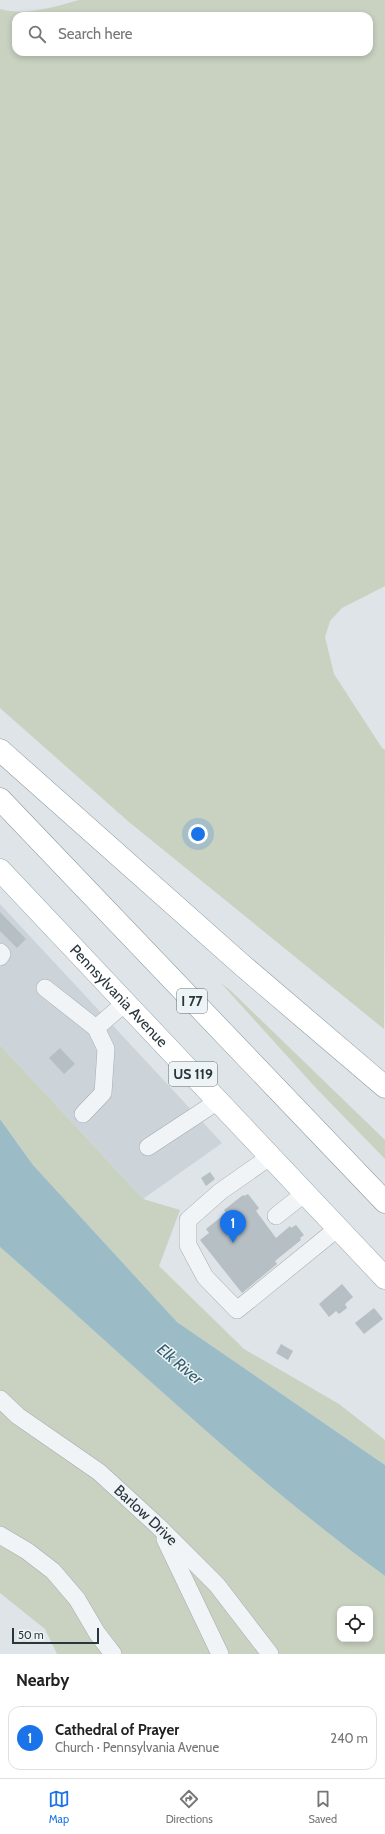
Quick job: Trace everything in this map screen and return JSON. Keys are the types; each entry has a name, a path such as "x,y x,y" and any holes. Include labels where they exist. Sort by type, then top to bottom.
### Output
{"main road":[{"path":"0,750 242,965 385,1087"},
{"name":"I 77","path":"0,799 385,1202"},
{"name":"Pennsylvania Avenue","path":"0,870 385,1278"}],"street":[{"path":"0,952 2,954 0,956"},
{"path":"45,988 96,1028 106,1050 103,1093 83,1114"},
{"path":"96,1028 125,1003"},
{"path":"148,1147 218,1101"},
{"path":"271,1156 221,1191 188,1220 188,1245 205,1276 226,1300 237,1310 338,1228"},
{"path":"276,1216 305,1193"},
{"name":"Barlow Drive","path":"0,1399 18,1416 99,1472 158,1526 217,1586 270,1654"},
{"path":"158,1526 220,1654"},
{"path":"0,1534 27,1551 53,1571 77,1599 97,1633 113,1654"}],"shaded area":[{"path":"0,904 222,1143 143,1199 0,1045"}],"green space":[{"path":"79,0 385,0 385,586 342,608 330,621 325,637 334,674 382,748 385,750 384,1029 129,822 0,708 0,9 20,12 50,8"},
{"path":"221,983 385,1140 385,1159 316,1088"},
{"path":"0,1045 143,1199 180,1210 159,1266 244,1349 339,1404 385,1440 385,1465 177,1322 33,1165 0,1119"},
{"path":"0,1247 237,1458 335,1538 385,1576 385,1654 57,1654 45,1629 0,1593"}],"water":[{"name":"Elk River","path":"0,1119 33,1165 177,1322 385,1465 385,1576 335,1538 237,1458 0,1247"}],"building":[{"path":"0,912 26,939 17,948 0,931"},
{"path":"60,1048 75,1064 64,1074 49,1058"},
{"path":"210,1172 215,1179 206,1186 201,1178"},
{"path":"248,1194 259,1208 256,1211 276,1238 290,1226 291,1228 296,1225 304,1235 300,1238 301,1240 275,1261 277,1264 242,1293 200,1240 209,1233 206,1229 226,1213 224,1210 243,1195"},
{"path":"342,1284 353,1297 345,1304 347,1308 339,1314 336,1311 329,1317 319,1304"},
{"path":"374,1308 383,1319 364,1334 355,1323"},
{"path":"281,1344 293,1351 288,1360 276,1353"}],"place":[{"name":"Cathedral of Prayer","path":"233,1243"}]}
